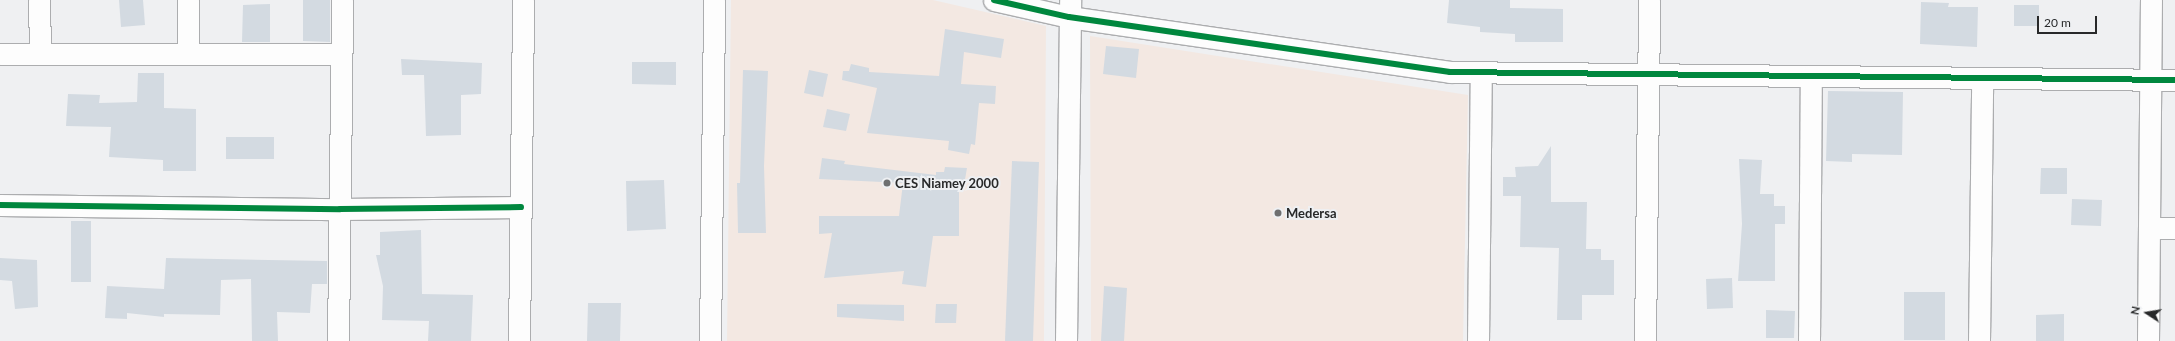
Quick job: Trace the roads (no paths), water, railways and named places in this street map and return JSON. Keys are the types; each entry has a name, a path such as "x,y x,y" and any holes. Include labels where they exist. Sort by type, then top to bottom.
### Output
{"street":[{"path":"38,0 40,54"},
{"path":"188,0 188,54"},
{"path":"338,341 342,0"},
{"path":"520,341 523,0"},
{"path":"710,341 714,0"},
{"path":"994,0 1070,8 1419,69 1481,74 2175,80"},
{"path":"1645,341 1649,0"},
{"path":"2148,341 2151,0"},
{"path":"1066,341 1070,8"},
{"path":"0,54 341,54"},
{"path":"1478,341 1481,74"},
{"path":"1809,341 1811,76"},
{"path":"1979,341 1982,78"},
{"path":"0,205 340,209 521,207"},
{"path":"2150,228 2175,228"}],"place":[{"name":"CES Niamey 2000","path":"887,183"},
{"name":"Medersa","path":"1278,213"}]}
